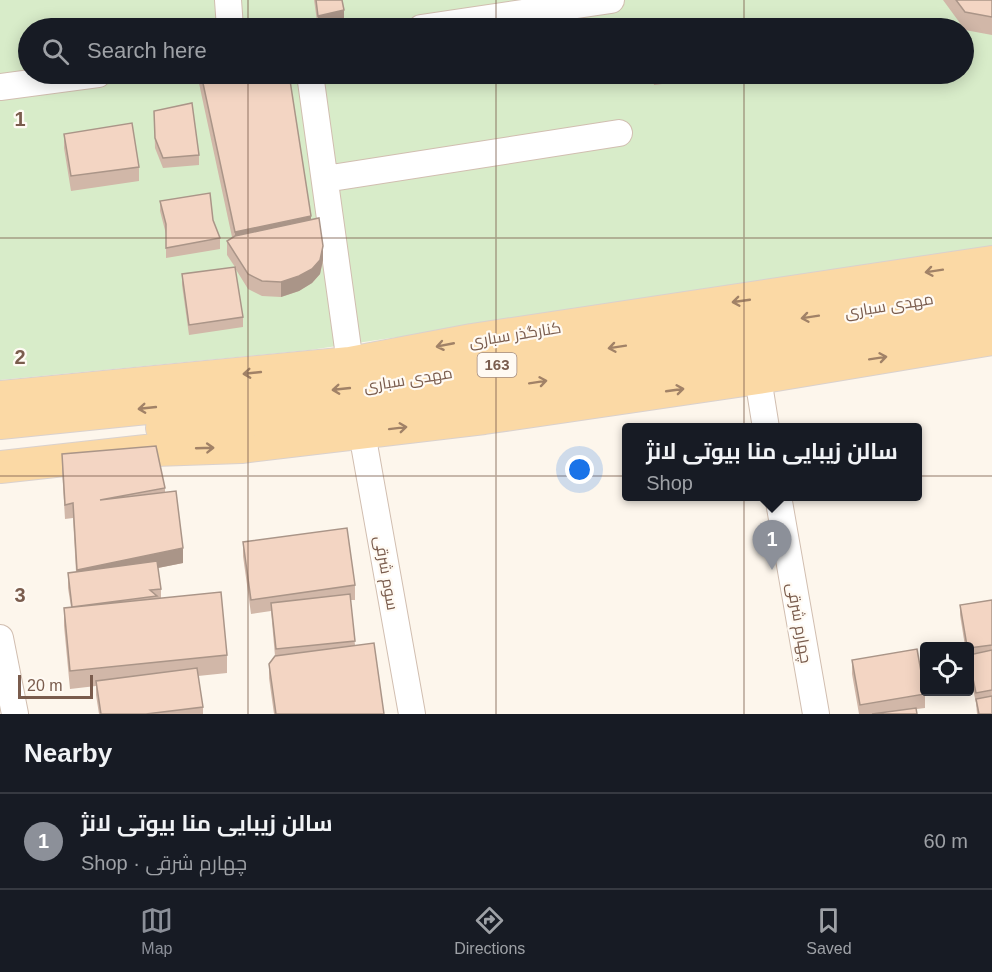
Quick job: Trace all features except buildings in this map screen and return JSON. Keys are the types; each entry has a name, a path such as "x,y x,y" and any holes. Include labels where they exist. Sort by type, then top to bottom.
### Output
{"main road":[{"name":"کنارگذر سباری","path":"0,397 350,363 472,340 992,262"},
{"name":"مهدی سباری","path":"0,423 352,387 992,290"},
{"name":"مهدی سباری","path":"0,444 356,410 992,312"},
{"path":"0,467 155,450 241,447 484,418 758,378 992,339"}],"street":[{"path":"228,0 230,18"},
{"path":"489,18 611,0"},
{"path":"0,87 23,84"},
{"path":"311,84 350,363"},
{"path":"325,179 619,133"},
{"path":"758,378 765,423"},
{"name":"سوم شرقی","path":"362,433 412,714"},
{"name":"چهارم شرقی","path":"779,501 816,714"},
{"path":"0,638 15,714"}],"green space":[{"path":"0,0 992,0 992,249 531,323 391,338 310,350 0,380"}],"place":[{"name":"سالن زیبایی منا بیوتی لانژ","path":"772,570"}]}
